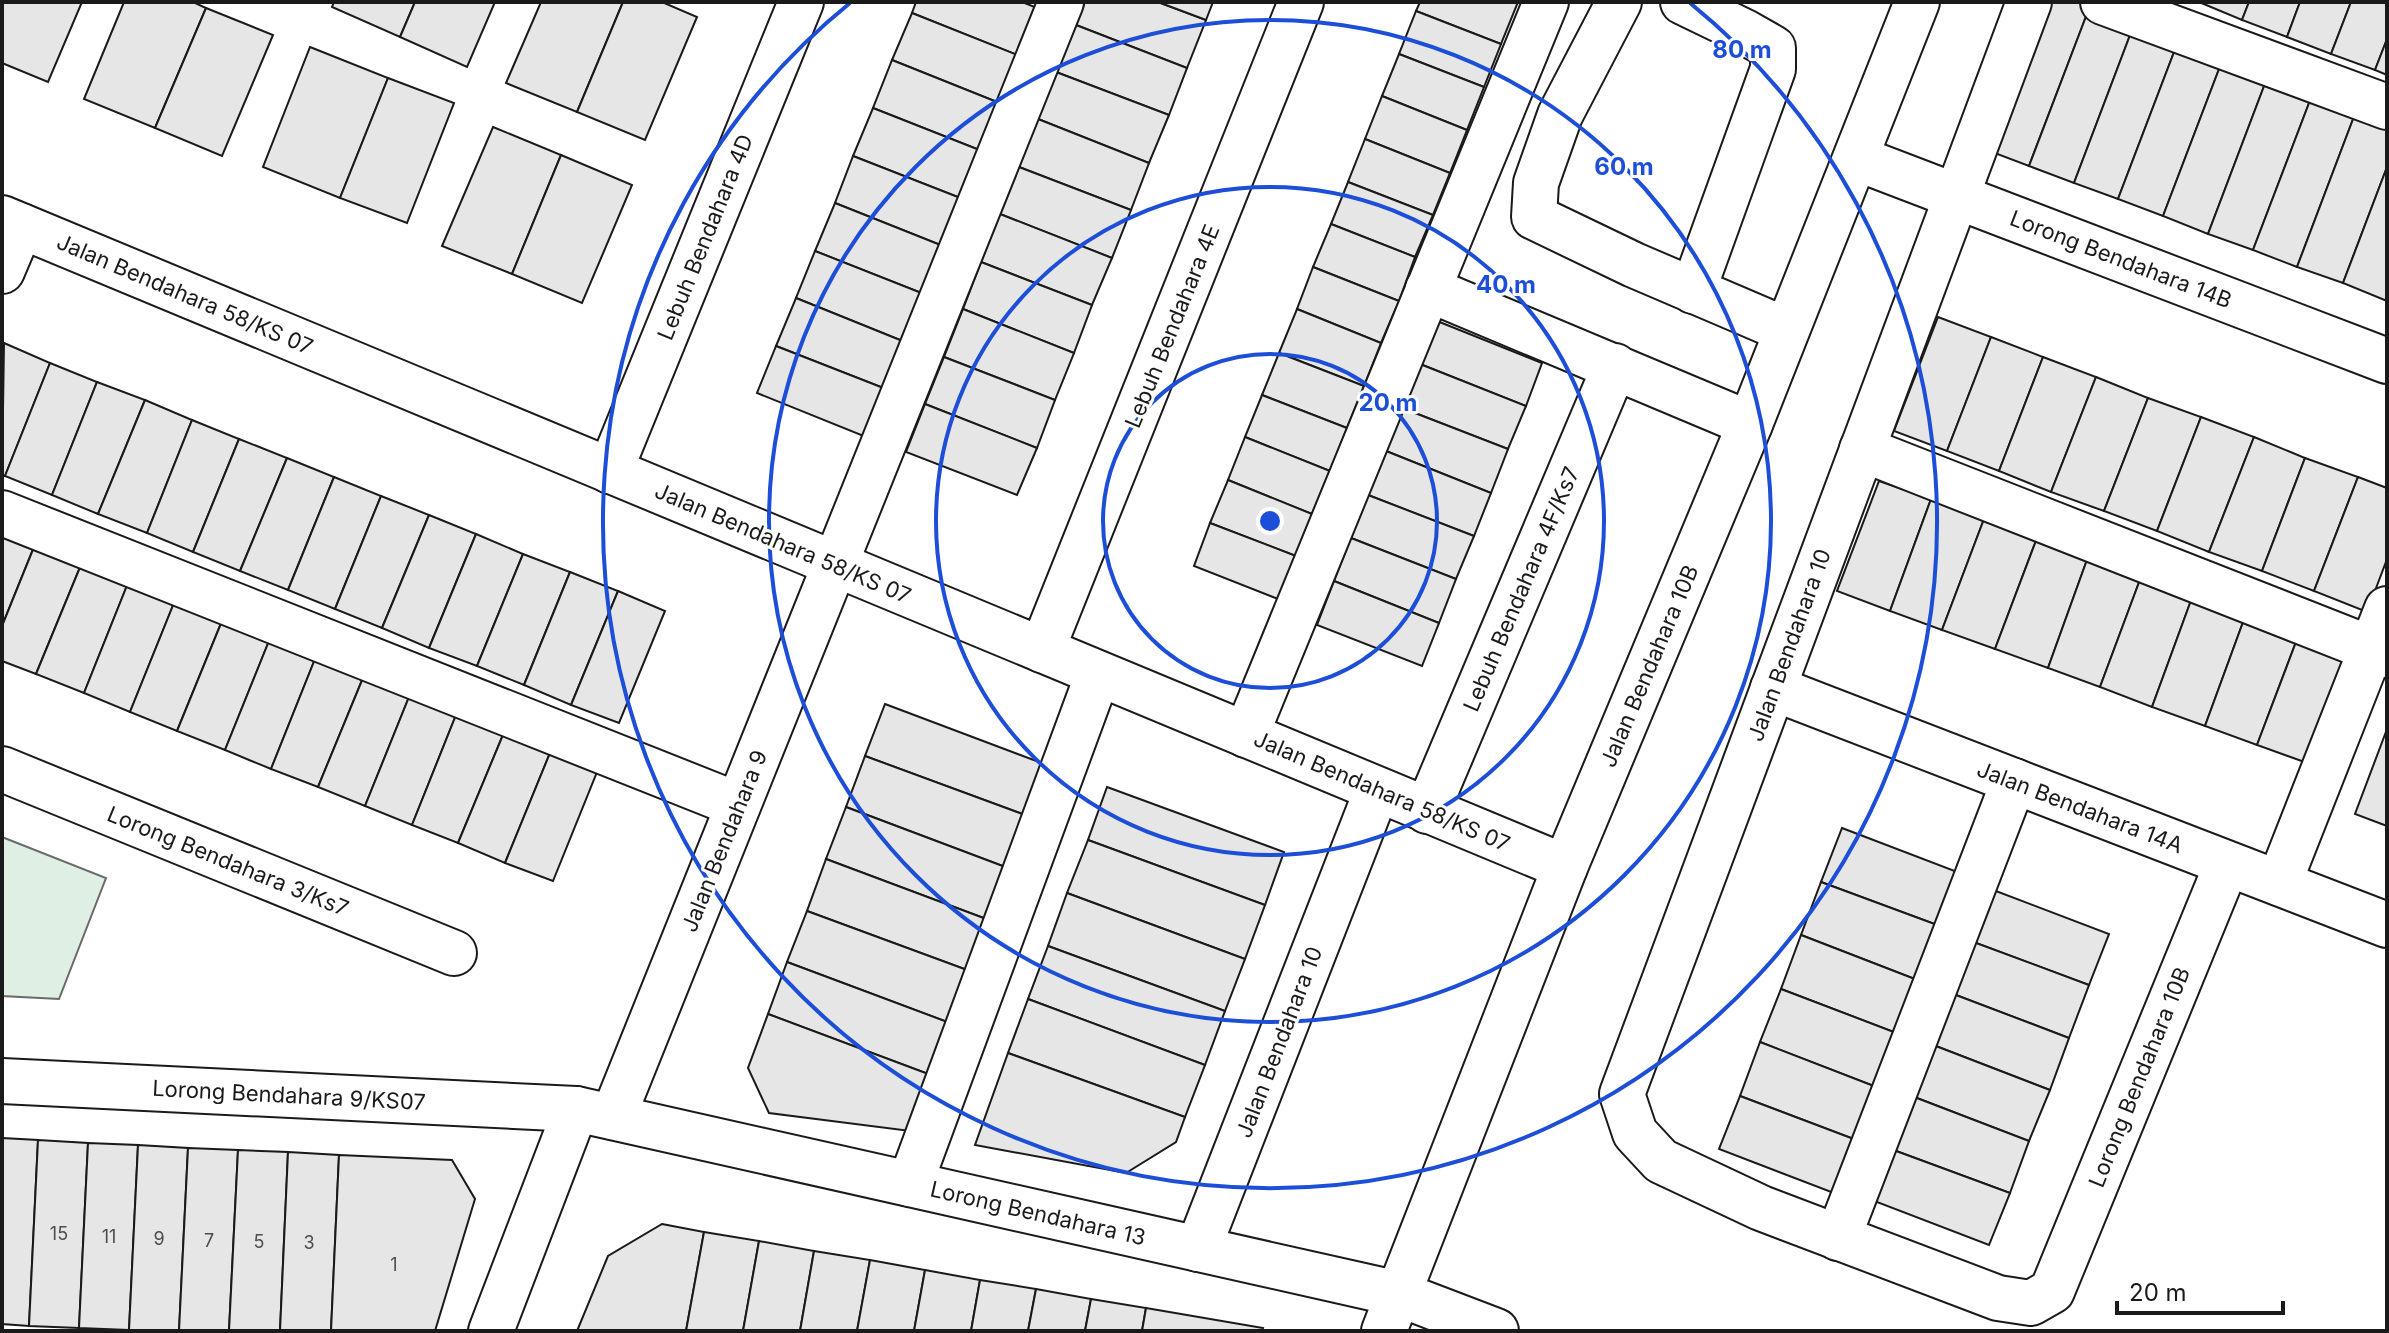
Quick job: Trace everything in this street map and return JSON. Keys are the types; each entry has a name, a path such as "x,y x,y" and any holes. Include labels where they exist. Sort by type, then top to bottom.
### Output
{"street":[{"name":"Lebuh Bendahara 4D","path":"610,471 801,2"},
{"name":"Jalan Bendahara 9","path":"491,1331 738,805 1061,2"},
{"name":"Lebuh Bendahara 4E","path":"1042,650 1301,2"},
{"path":"1246,735 1546,2"},
{"path":"1619,2 1560,115 1536,183 1534,217 1693,291 1786,330"},
{"path":"1683,2 1773,48 1773,69 1693,291"},
{"name":"Jalan Bendahara 10B","path":"1391,1313 1565,867 1750,424 1917,2"},
{"name":"Jalan Bendahara 10","path":"1838,1238 1761,1208 1661,1161 1635,1133 1622,1094 2029,2"},
{"path":"2103,2 2387,107"},
{"name":"Lorong Bendahara 14B","path":"1856,158 2387,361"},
{"name":"Jalan Bendahara 58/KS 07","path":"12,222 1565,867"},
{"path":"2,271 12,222"},
{"path":"1428,289 1750,424"},
{"name":"Lebuh Bendahara 4F/Ks7","path":"1427,811 1615,366"},
{"path":"1862,449 2379,652"},
{"path":"2,513 738,805"},
{"path":"2279,883 2379,652 2387,609"},
{"path":"910,1184 1098,674"},
{"name":"Jalan Bendahara 14A","path":"1773,688 2387,925"},
{"name":"Lorong Bendahara 3/Ks7","path":"2,769 454,953"},
{"path":"1838,1238 2014,781"},
{"name":"Jalan Bendahara 10","path":"1198,1249 1377,790"},
{"name":"Lorong Bendahara 10B","path":"1838,1238 1998,1298 2031,1303 2052,1291 2227,864"},
{"name":"Lorong Bendahara 9/KS07","path":"2,1081 594,1113"},
{"name":"Lorong Bendahara 13","path":"594,1113 1198,1249 1391,1313 1496,1331"}],"green space":[{"path":"2,837 106,878 59,999 2,996"}],"building":[{"path":"2,2 82,2 48,82 2,63"},
{"path":"124,2 193,2 206,8 155,128 84,99"},
{"path":"334,2 415,2 400,37 332,7"},
{"path":"415,2 495,2 467,67 400,37"},
{"path":"541,2 623,2 577,112 506,83"},
{"path":"623,2 662,2 697,17 645,140 577,112"},
{"path":"916,2 1022,2 1040,9 1020,56 912,13"},
{"path":"1085,2 1158,2 1206,20 1187,68 1076,25"},
{"path":"1158,2 1213,2 1206,20"},
{"path":"1420,2 1518,2 1501,44 1416,11"},
{"path":"2040,2 2081,2 2090,6 2029,166 1984,149"},
{"path":"2199,2 2249,2 2242,20"},
{"path":"2249,2 2300,2 2287,37 2242,20"},
{"path":"2300,2 2351,2 2331,54 2287,37"},
{"path":"2351,2 2387,2 2387,39 2375,70 2331,54"},
{"path":"2090,6 2135,22 2074,183 2029,166"},
{"path":"206,8 273,35 222,156 155,128"},
{"path":"1416,11 1501,44 1484,87 1399,54"},
{"path":"912,13 1020,56 1002,104 892,60"},
{"path":"2135,22 2179,39 2118,199 2074,183"},
{"path":"1076,25 1187,68 1169,115 1056,72"},
{"path":"2179,39 2224,56 2163,216 2118,199"},
{"path":"2387,39 2387,75 2375,70"},
{"path":"310,47 388,78 340,198 263,167"},
{"path":"1399,54 1484,87 1467,130 1382,96"},
{"path":"2224,56 2269,73 2208,234 2163,216"},
{"path":"892,60 1002,104 982,151 873,108"},
{"path":"1056,72 1169,115 1149,163 1038,119"},
{"path":"2269,73 2314,90 2253,250 2208,234"},
{"path":"388,78 454,103 407,223 340,198"},
{"path":"2314,90 2358,106 2297,267 2253,250"},
{"path":"1382,96 1467,130 1450,173 1365,139"},
{"path":"2358,106 2387,117 2387,167 2343,283 2297,267"},
{"path":"873,108 982,151 963,199 853,156"},
{"path":"1038,119 1149,163 1131,210 1019,167"},
{"path":"493,127 561,155 512,274 442,246"},
{"path":"1365,139 1450,173 1433,215 1348,182"},
{"path":"561,155 632,185 582,303 512,274"},
{"path":"853,156 963,199 943,246 835,203"},
{"path":"1019,167 1131,210 1112,258 1000,214"},
{"path":"2387,167 2387,301 2343,283"},
{"path":"1348,182 1433,215 1415,257 1331,224"},
{"path":"835,203 943,246 924,294 815,251"},
{"path":"1000,214 1112,258 1092,305 981,262"},
{"path":"1331,224 1415,257 1399,301 1313,267"},
{"path":"815,251 924,294 905,342 796,298"},
{"path":"981,262 1092,305 1074,353 963,309"},
{"path":"1313,267 1399,301 1381,343 1297,309"},
{"path":"796,298 905,342 886,389 776,346"},
{"path":"963,309 1074,353 1055,400 944,357"},
{"path":"1297,309 1381,343 1364,386 1279,353"},
{"path":"1938,317 1991,337 1947,451 1894,431"},
{"path":"1437,321 1542,363 1526,406 1420,364"},
{"path":"1991,337 2043,357 1999,471 1947,451"},
{"path":"4,343 50,363 5,476 2,475"},
{"path":"776,346 886,389 866,437 757,393"},
{"path":"1279,353 1364,386 1347,428 1262,395"},
{"path":"944,357 1055,400 1037,448 925,404"},
{"path":"2043,357 2096,377 2051,492 1999,471"},
{"path":"50,363 97,382 52,495 5,476"},
{"path":"1420,364 1526,406 1508,449 1402,408"},
{"path":"2096,377 2148,398 2104,511 2051,492"},
{"path":"97,382 145,400 98,514 52,495"},
{"path":"1262,395 1347,428 1330,471 1245,437"},
{"path":"2148,398 2201,417 2157,531 2104,511"},
{"path":"145,400 192,420 147,533 98,514"},
{"path":"925,404 1037,448 1017,495 906,452"},
{"path":"1402,408 1508,449 1491,493 1386,451"},
{"path":"2201,417 2254,437 2209,552 2157,531"},
{"path":"192,420 239,439 193,552 147,533"},
{"path":"1245,437 1330,471 1312,514 1228,480"},
{"path":"2254,437 2305,458 2262,571 2209,552"},
{"path":"239,439 287,458 240,571 193,552"},
{"path":"1386,451 1491,493 1474,536 1368,495"},
{"path":"287,458 334,477 288,590 240,571"},
{"path":"2305,458 2358,477 2314,591 2262,571"},
{"path":"334,477 381,496 335,609 288,590"},
{"path":"2358,477 2387,488 2387,559 2367,612 2314,591"},
{"path":"1228,480 1312,514 1296,556 1210,523"},
{"path":"1879,481 1931,499 1890,611 1837,591"},
{"path":"1368,495 1474,536 1456,579 1351,538"},
{"path":"381,496 429,515 382,628 335,609"},
{"path":"1931,499 1984,519 1942,630 1890,611"},
{"path":"429,515 476,534 429,648 382,628"},
{"path":"1984,519 2037,538 1995,649 1942,630"},
{"path":"1210,523 1296,556 1278,599 1194,566"},
{"path":"2,528 36,542 2,626"},
{"path":"476,534 523,554 477,666 429,648"},
{"path":"1351,538 1456,579 1439,623 1334,581"},
{"path":"2037,538 2088,557 2048,668 1995,649"},
{"path":"36,542 83,560 36,674 2,661 2,626"},
{"path":"523,554 570,572 524,685 477,666"},
{"path":"2088,557 2141,577 2100,687 2048,668"},
{"path":"83,560 130,578 84,693 36,674"},
{"path":"570,572 618,591 571,705 524,685"},
{"path":"2141,577 2193,595 2152,707 2100,687"},
{"path":"130,578 176,598 130,712 84,693"},
{"path":"1334,581 1439,623 1422,666 1317,625"},
{"path":"618,591 665,611 619,723 571,705"},
{"path":"2193,595 2246,614 2205,726 2152,707"},
{"path":"176,598 224,616 177,731 130,712"},
{"path":"2246,614 2299,634 2257,745 2205,726"},
{"path":"224,616 271,636 225,750 177,731"},
{"path":"2299,634 2351,653 2310,764 2257,745"},
{"path":"271,636 317,654 271,769 225,750"},
{"path":"317,654 365,673 318,787 271,769"},
{"path":"365,673 411,692 365,806 318,787"},
{"path":"411,692 458,710 412,825 365,806"},
{"path":"885,704 1055,768 1036,819 865,756"},
{"path":"458,710 505,730 458,843 412,825"},
{"path":"2387,729 2387,826 2355,814"},
{"path":"505,730 552,748 505,863 458,843"},
{"path":"552,748 599,767 553,881 505,863"},
{"path":"865,756 1036,819 1016,871 846,807"},
{"path":"1107,787 1284,852 1265,905 1088,840"},
{"path":"846,807 1016,871 997,923 826,859"},
{"path":"1842,828 1960,873 1940,926 1821,882"},
{"path":"1088,840 1265,905 1245,959 1067,893"},
{"path":"826,859 997,923 978,974 807,911"},
{"path":"1821,882 1940,926 1920,981 1801,935"},
{"path":"1988,888 2109,934 2089,985 1968,940"},
{"path":"1067,893 1245,959 1225,1011 1048,946"},
{"path":"807,911 978,974 958,1026 787,962"},
{"path":"1801,935 1920,981 1899,1034 1781,989"},
{"path":"1968,940 2089,985 2069,1038 1948,992"},
{"path":"1048,946 1225,1011 1205,1065 1028,999"},
{"path":"787,962 958,1026 939,1078 768,1014"},
{"path":"1781,989 1899,1034 1879,1088 1760,1042"},
{"path":"1948,992 2069,1038 2050,1090 1928,1043"},
{"path":"1028,999 1205,1065 1185,1117 1008,1053"},
{"path":"768,1014 939,1078 918,1132 769,1113 748,1068"},
{"path":"1760,1042 1879,1088 1859,1141 1740,1096"},
{"path":"1928,1043 2050,1090 2029,1141 1909,1095"},
{"path":"1008,1053 1185,1117 1176,1142 1126,1173 975,1145"},
{"path":"1909,1095 2029,1141 2010,1193 1888,1148"},
{"path":"1740,1096 1859,1141 1839,1195 1719,1149"},
{"path":"2,1138 38,1140 29,1326 2,1324"},
{"path":"38,1140 88,1143 79,1328 29,1326"},
{"path":"88,1143 138,1145 129,1330 79,1328"},
{"path":"138,1145 188,1148 179,1331 129,1330"},
{"path":"188,1148 238,1150 229,1331 179,1331"},
{"path":"1888,1148 2010,1193 1989,1245 1869,1199"},
{"path":"238,1150 288,1152 280,1331 229,1331"},
{"path":"288,1152 339,1155 331,1331 280,1331"},
{"path":"339,1155 452,1160 475,1199 435,1331 331,1331"},
{"path":"662,1224 704,1232 686,1331 577,1331 608,1256"},
{"path":"704,1232 759,1241 743,1331 686,1331"},
{"path":"759,1241 814,1251 800,1331 743,1331"},
{"path":"814,1251 870,1260 857,1331 800,1331"},
{"path":"870,1260 925,1270 914,1331 857,1331"},
{"path":"925,1270 980,1280 971,1331 914,1331"},
{"path":"980,1280 1036,1289 1028,1331 971,1331"},
{"path":"1036,1289 1091,1299 1085,1331 1028,1331"},
{"path":"1091,1299 1146,1308 1142,1331 1085,1331"},
{"path":"1146,1308 1263,1328 1262,1331 1142,1331"}]}
